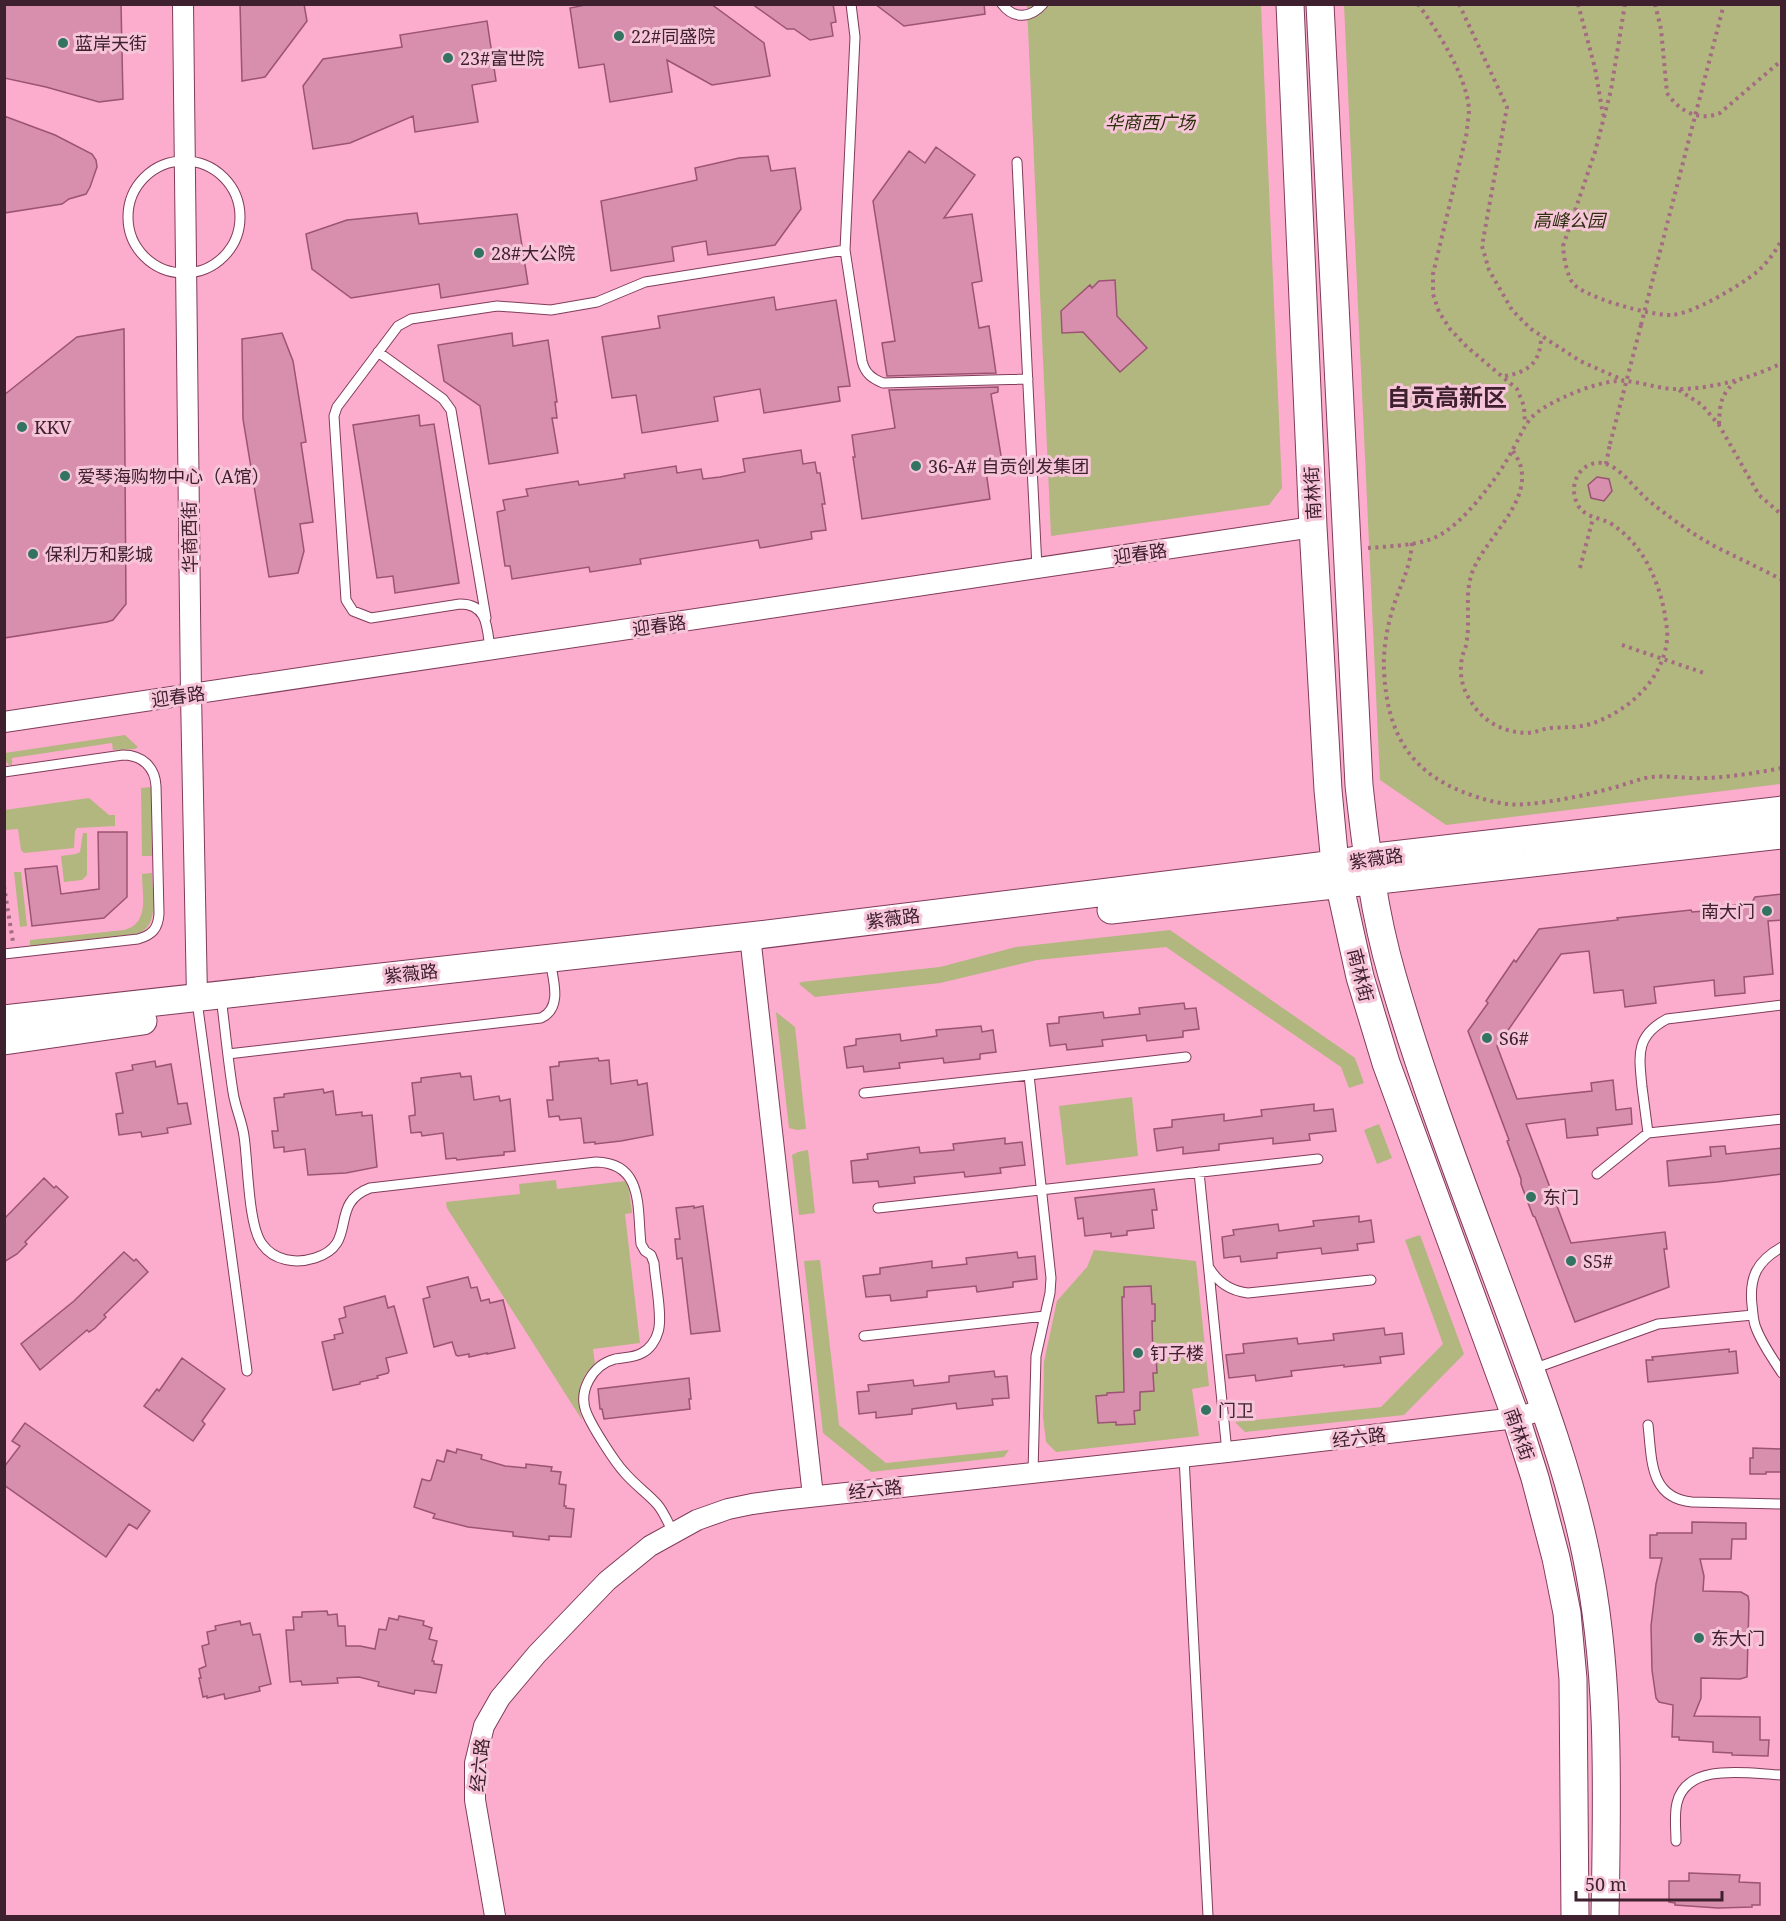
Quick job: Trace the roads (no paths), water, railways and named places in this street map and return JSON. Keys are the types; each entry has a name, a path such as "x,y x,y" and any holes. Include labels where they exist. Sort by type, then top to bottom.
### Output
{"main road":[{"name":"南林街","path":"1290,4 1313,527 1328,790 1337,875 1360,977 1386,1063 1515,1418 1535,1478 1556,1558 1567,1613 1573,1679 1575,1917"},
{"name":"南林街","path":"1320,4 1359,785 1369,870 1391,972 1418,1060 1545,1409 1586,1552 1596,1608 1604,1676 1605,1917"},
{"name":"紫薇路","path":"4,1019 210,1004 751,944 1337,875 1782,810"},
{"name":"紫薇路","path":"1369,870 1782,835"},
{"name":"紫薇路","path":"4,1041 210,1004 550,957 751,944"}],"street":[{"name":"华商西街","path":"183,4 191,694 210,1004"},
{"name":"迎春路","path":"4,722 1313,527"},
{"path":"751,944 813,1496"},
{"name":"经六路","path":"495,1917 475,1800 475,1763 484,1726 500,1698 521,1672 608,1581 642,1552 697,1520 752,1503 1227,1452 1515,1418 1545,1409"}],"lane":[{"path":"851,4 855,37 845,250 864,370 872,378 883,383 1028,379"},
{"path":"1002,4 1011,13 1019,16 1036,12 1043,4"},
{"path":"185,160 207,165 228,180 237,197 241,215 236,240 220,260 198,271 186,273 161,268 145,257 134,242 127,218 129,205 139,182 158,166 185,160"},
{"path":"1017,162 1037,568"},
{"path":"486,623 481,612 466,604 371,618 353,611 346,600 334,416 337,407 398,326 411,319 497,306 551,310 602,301 645,282 845,250"},
{"path":"378,352 443,399 452,410 490,650"},
{"path":"4,772 133,755 140,758 156,777 159,914 155,930 148,936 138,939 10,954"},
{"path":"228,1053 541,1018 550,1012 555,1002 550,957"},
{"path":"210,1004 228,1053 233,1092 244,1134 256,1234 271,1254 286,1260 306,1260 324,1255 340,1238 347,1207 352,1198 370,1188 596,1162 616,1164 628,1174 635,1190 643,1248 651,1255 654,1263 660,1320 659,1331 645,1352 615,1359 591,1375 584,1403 589,1417 621,1470 656,1502 673,1532"},
{"path":"210,1004 247,1371"},
{"path":"1648,1134 1639,1059 1642,1043 1652,1028 1667,1018 1782,1005"},
{"path":"864,1093 1186,1057"},
{"path":"1029,1075 1051,1278 1035,1365 1033,1472"},
{"path":"1597,1174 1648,1134 1782,1119"},
{"path":"878,1208 1318,1159"},
{"path":"1198,1172 1227,1452"},
{"path":"1782,1247 1764,1259 1754,1276 1751,1294 1757,1331 1782,1373"},
{"path":"1208,1264 1220,1282 1238,1292 1255,1293 1371,1280"},
{"path":"1531,1369 1658,1324 1753,1315"},
{"path":"864,1336 1045,1316"},
{"path":"1648,1425 1655,1475 1668,1494 1683,1501 1692,1502 1782,1504"},
{"path":"1184,1456 1208,1917"},
{"path":"1676,1841 1677,1803 1683,1790 1694,1779 1710,1773 1782,1774"}],"place":[{"name":"22#同盛院","path":"619,36"},
{"name":"蓝岸天街","path":"63,43"},
{"name":"23#富世院","path":"448,58"},
{"name":"28#大公院","path":"479,253"},
{"name":"KKV","path":"22,427"},
{"name":"36-A# 自贡创发集团","path":"916,466"},
{"name":"爱琴海购物中心（A馆）","path":"65,476"},
{"name":"保利万和影城","path":"33,554"},
{"name":"南大门","path":"1767,911"},
{"name":"S6#","path":"1487,1038"},
{"name":"东门","path":"1531,1197"},
{"name":"S5#","path":"1571,1261"},
{"name":"钉子楼","path":"1138,1353"},
{"name":"门卫","path":"1206,1410"},
{"name":"东大门","path":"1699,1638"}],"district":[{"name":"自贡高新区","path":"1447,396"}],"park label":[{"name":"华商西广场","path":"1150,122"},
{"name":"高峰公园","path":"1569,220"}]}
